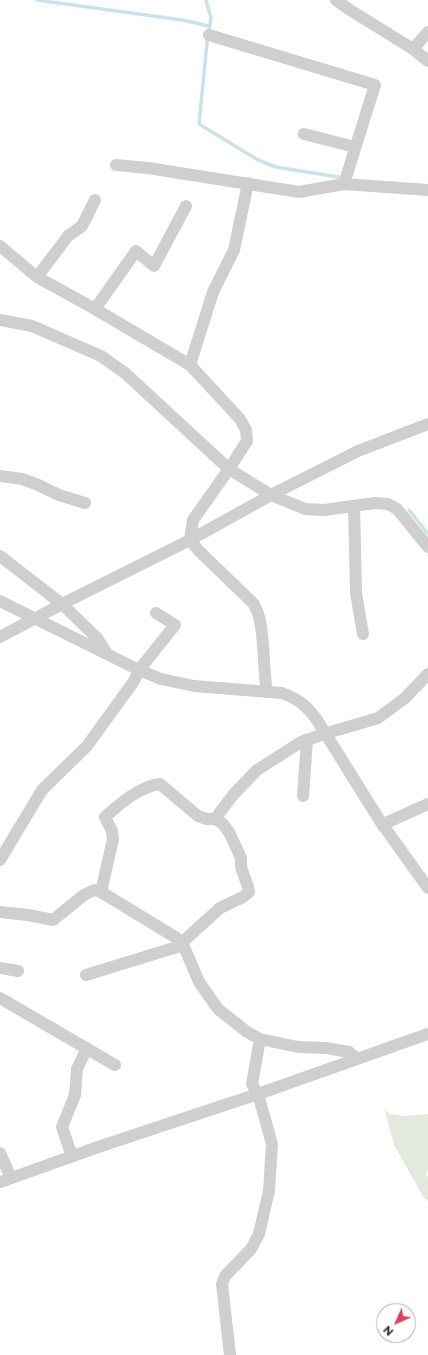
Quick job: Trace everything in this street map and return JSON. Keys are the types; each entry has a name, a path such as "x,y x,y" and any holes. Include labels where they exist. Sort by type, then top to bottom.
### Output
{"street":[{"path":"336,0 412,49 428,62"},
{"path":"412,49 428,32"},
{"path":"209,35 375,85 344,184"},
{"path":"304,134 355,147"},
{"path":"116,165 148,168 299,192 344,184 428,190"},
{"path":"190,365 213,292 234,250 248,183"},
{"path":"37,277 68,236 82,226 95,200"},
{"path":"95,309 136,251 154,266 186,206"},
{"path":"0,246 37,277 190,365 240,419 246,430 247,441 193,520 190,540 199,551 258,609 261,623 264,678 267,691"},
{"path":"0,320 32,326 101,356 125,374 229,469 271,495 305,509 324,510 375,503 388,504 397,509 428,547"},
{"path":"0,637 62,604 190,540 271,495 358,451 428,424"},
{"path":"0,476 22,479 59,495 84,502"},
{"path":"354,506 356,593 363,634"},
{"path":"0,556 62,604 97,638 108,655"},
{"path":"0,601 108,655 161,679 194,686 282,693 300,701 309,708 383,826 428,888"},
{"path":"0,860 42,790 88,746 134,681 139,670 175,625 156,613"},
{"path":"215,819 233,795 257,770 301,742 378,718 405,698 428,674"},
{"path":"303,796 307,740"},
{"path":"86,975 177,947 220,908 243,898 249,892 241,867 241,858 229,832 222,823 215,819 207,819 198,816 160,784 152,785 132,796 106,817 112,831 113,839 101,892"},
{"path":"383,826 388,822 428,804"},
{"path":"0,912 28,915 53,920 84,895 94,890 101,892 175,936 182,942 199,982 218,1009 247,1032 260,1038 298,1046 326,1048 349,1052 357,1059"},
{"path":"0,968 18,971"},
{"path":"0,998 114,1065"},
{"path":"0,1153 5,1180 258,1094 428,1034"},
{"path":"230,1355 222,1284 225,1276 251,1249 258,1234 268,1190 272,1144 258,1094 252,1084 260,1038"},
{"path":"72,1156 62,1127 75,1095 77,1069 87,1048"}],"shaded area":[{"path":"384,1107 389,1114 405,1116 428,1114 428,1169 426,1175 428,1177 428,1201 424,1198 394,1145"}],"waterway":[{"path":"37,0 182,20 209,26"},
{"path":"206,0 211,18 199,124 258,160 276,167 344,178"},
{"path":"409,510 428,534"}]}
